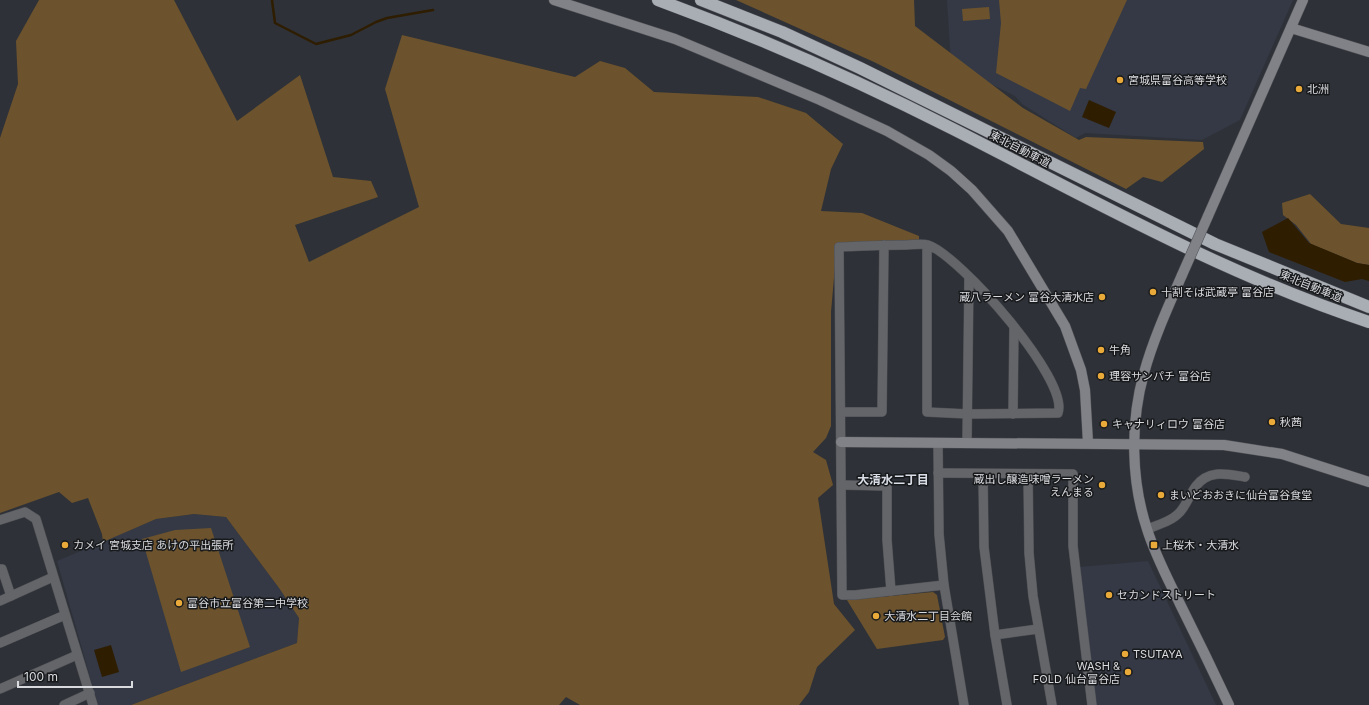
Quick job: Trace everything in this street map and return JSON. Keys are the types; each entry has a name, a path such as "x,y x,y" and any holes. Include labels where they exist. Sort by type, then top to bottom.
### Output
{"highway":[{"path":"649,0 684,10"},
{"name":"東北自動車道","path":"658,0 768,42 853,80 952,128 1116,213 1208,257 1294,294 1369,322"},
{"name":"東北自動車道","path":"701,0 782,32 860,68 1215,244 1369,307"}],"street":[{"path":"554,0 674,39 820,100 887,130 951,170 972,190 1008,230 1065,326 1081,370 1085,396 1088,444"},
{"path":"1229,705 1159,561 1147,529 1138,493 1135,444 1139,396 1143,374 1160,326 1303,0"},
{"path":"1291,28 1369,52"},
{"path":"927,244 927,412 968,414 1058,413 1060,408 1045,369 1035,353 969,277 948,258 927,244 839,247 842,595 944,586"},
{"path":"841,412 882,412 884,245"},
{"path":"967,443 969,277"},
{"path":"1013,414 1014,327"},
{"path":"841,442 1224,445 1282,454 1369,482"},
{"path":"938,443 939,534 944,586 964,705"},
{"path":"938,474 1073,474 1073,546 1092,705"},
{"path":"983,474 984,547 995,634 1007,705"},
{"path":"1028,474 1029,553 1038,629 1052,705"},
{"path":"1147,529 1166,522 1179,513 1196,486 1204,478 1214,474 1245,477"},
{"path":"842,486 887,486 887,540 891,591"},
{"path":"0,520 25,512 36,519 93,705"},
{"path":"0,569 2,569 11,596"},
{"path":"0,601 53,576"},
{"path":"0,643 65,615"},
{"path":"995,634 1038,629"},
{"path":"0,689 77,655"},
{"path":"64,705 90,693"}],"shaded area":[{"path":"39,0 174,0 237,121 300,75 333,177 371,181 378,197 295,225 309,262 419,207 385,89 402,35 575,77 600,61 625,68 654,92 758,97 806,113 843,144 831,169 821,211 862,213 919,236 919,242 837,243 831,312 831,426 826,438 813,452 826,460 833,485 818,498 834,604 855,630 817,667 809,692 799,705 580,705 566,697 559,705 131,705 297,643 299,618 279,588 226,517 194,514 156,519 103,542 102,534 88,498 72,503 59,492 0,513 0,138 18,84 16,41"},
{"path":"736,0 914,0 915,26 1023,108 1079,140 1086,137 1203,142 1204,149 1162,182 1143,177 1126,189 874,62"},
{"name":"宮城県富谷高等学校","path":"947,0 1293,0 1240,120 1202,140 1085,133 1076,138 1022,104 1015,96 951,64"},
{"path":"999,0 1127,0 1086,89 1080,88 1070,111 996,73 1001,23"},
{"path":"989,7 990,19 963,21 962,9"},
{"path":"1089,100 1116,112 1109,128 1082,117"},
{"path":"1310,194 1341,224 1369,228 1369,265 1357,263 1311,244 1296,225 1283,215 1282,203"},
{"path":"1288,218 1309,243 1357,263 1369,265 1369,281 1362,279 1345,282 1269,252 1262,232"},
{"name":"富谷市立富谷第二中学校","path":"194,514 226,517 279,588 299,618 297,643 131,705 98,705 57,561 156,519"},
{"path":"211,528 250,647 181,672 142,539 175,530"},
{"path":"1148,561 1216,705 1096,705 1079,567"},
{"path":"933,592 937,595 945,637 943,640 877,649 847,600"},
{"path":"111,645 119,672 102,677 94,650"}],"waterway":[{"path":"272,0 275,23 316,44 351,35 387,18 433,10"}],"place":[{"name":"宮城県富谷高等学校","path":"1120,80"},
{"name":"北洲","path":"1299,89"},
{"name":"十割そば武蔵亭 富谷店","path":"1153,292"},
{"name":"蔵八ラーメン 富谷大清水店","path":"1102,297"},
{"name":"牛角","path":"1101,350"},
{"name":"理容サンパチ 富谷店","path":"1101,376"},
{"name":"秋茜","path":"1272,422"},
{"name":"キャナリィロウ 富谷店","path":"1104,424"},
{"name":"蔵出し醸造味噌ラーメン えんまる","path":"1102,485"},
{"name":"まいどおおきに仙台富谷食堂","path":"1161,495"},
{"name":"カメイ 宮城支店 あけの平出張所","path":"65,545"},
{"name":"上桜木・大清水","path":"1154,545"},
{"name":"セカンドストリート","path":"1109,595"},
{"name":"富谷市立富谷第二中学校","path":"179,603"},
{"name":"大清水二丁目会館","path":"876,616"},
{"name":"TSUTAYA","path":"1125,654"},
{"name":"WASH & FOLD 仙台富谷店","path":"1128,672"}],"district":[{"name":"大清水二丁目","path":"893,479"}]}
